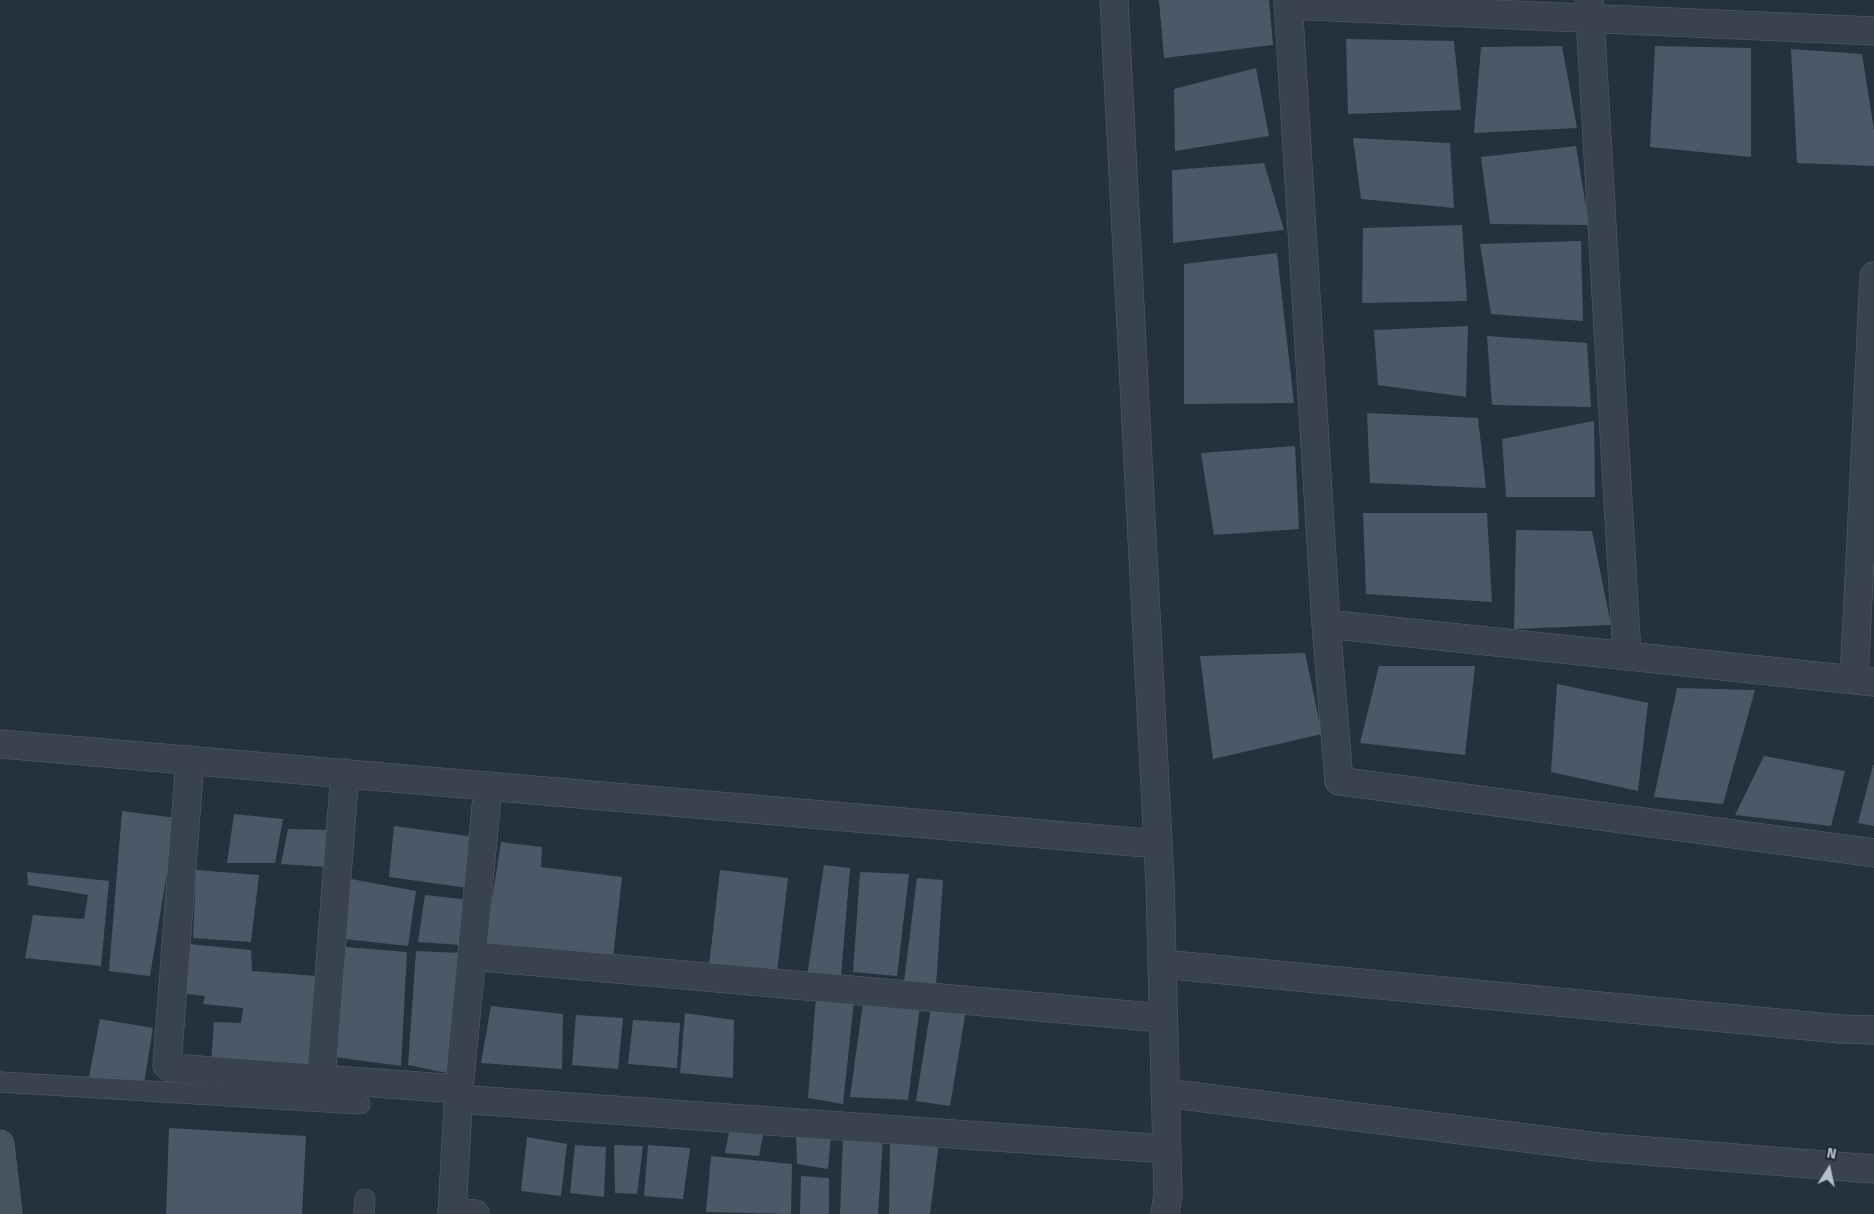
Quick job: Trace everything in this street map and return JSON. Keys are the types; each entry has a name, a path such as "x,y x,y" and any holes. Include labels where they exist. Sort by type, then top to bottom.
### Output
{"main road":[{"path":"0,1144 8,1214"}],"street":[{"path":"1114,0 1158,844 1168,1194 1165,1214"},
{"path":"1874,31 1590,9 1289,2 1326,624 1339,781 1874,853"},
{"path":"1590,9 1627,656"},
{"path":"1326,624 1864,681 1874,276"},
{"path":"0,744 1158,844"},
{"path":"190,760 167,1065 171,1068 321,1079 458,1094 1166,1149"},
{"path":"321,1079 345,773"},
{"path":"460,1213 458,1094 488,786"},
{"path":"472,956 1164,1018"},
{"path":"1162,964 1830,1028 1874,1030"},
{"path":"1165,1093 1598,1147 1874,1169"}],"lane":[{"path":"0,1082 360,1104"}],"building":[{"path":"1159,0 1269,0 1273,45 1164,58"},
{"path":"1346,39 1454,41 1461,110 1348,114"},
{"path":"1562,46 1577,128 1474,133 1481,47"},
{"path":"1655,46 1751,48 1751,157 1650,147"},
{"path":"1791,49 1862,54 1874,130 1874,166 1797,163"},
{"path":"1256,68 1269,136 1175,151 1174,89"},
{"path":"1353,138 1450,143 1454,208 1361,199"},
{"path":"1576,146 1589,225 1490,224 1481,157"},
{"path":"1264,163 1284,230 1173,243 1172,170"},
{"path":"1462,225 1467,301 1362,303 1363,228"},
{"path":"1581,241 1583,321 1491,314 1480,244"},
{"path":"1277,253 1294,403 1184,404 1184,264"},
{"path":"1468,326 1466,397 1378,385 1374,330"},
{"path":"1487,336 1587,343 1591,407 1492,405"},
{"path":"1367,413 1478,418 1486,488 1370,483"},
{"path":"1594,421 1595,497 1506,497 1502,439"},
{"path":"1295,446 1299,529 1214,535 1201,453"},
{"path":"1363,513 1487,513 1492,602 1366,594"},
{"path":"1516,530 1592,531 1611,625 1514,629"},
{"path":"1305,653 1322,734 1213,759 1200,656"},
{"path":"1379,666 1475,666 1465,755 1360,743"},
{"path":"1557,684 1648,703 1638,791 1551,772"},
{"path":"1677,688 1755,690 1723,804 1654,797"},
{"path":"1764,756 1845,771 1831,826 1735,815"},
{"path":"1874,765 1874,826 1858,823"},
{"path":"122,811 176,818 150,976 109,971"},
{"path":"234,814 283,819 275,863 227,863"},
{"path":"394,826 475,837 468,888 389,877"},
{"path":"288,829 330,830 326,867 281,864"},
{"path":"501,842 542,847 541,867 622,877 613,958 485,945"},
{"path":"824,865 850,868 841,976 807,976"},
{"path":"196,870 259,875 251,942 193,938"},
{"path":"720,870 788,878 777,972 709,966"},
{"path":"27,872 109,881 101,966 25,958 33,915 84,919 88,895 28,885"},
{"path":"860,872 909,874 897,976 853,972"},
{"path":"917,878 943,880 936,986 904,982"},
{"path":"351,879 416,891 408,946 344,939"},
{"path":"425,895 470,900 461,945 418,942"},
{"path":"189,944 251,950 252,971 317,976 312,1068 211,1064 214,1022 241,1023 243,1008 203,1004 205,996 180,993"},
{"path":"346,947 407,952 401,1066 335,1057"},
{"path":"416,951 463,953 452,1074 408,1065"},
{"path":"816,997 854,1001 843,1104 808,1098"},
{"path":"863,1003 920,1006 908,1100 850,1097"},
{"path":"491,1006 563,1014 562,1069 481,1063"},
{"path":"931,1007 966,1010 950,1106 916,1101"},
{"path":"685,1013 734,1020 733,1078 680,1073"},
{"path":"576,1015 623,1018 618,1069 572,1065"},
{"path":"100,1019 153,1028 144,1083 89,1077"},
{"path":"633,1020 680,1023 677,1068 628,1064"},
{"path":"169,1128 306,1136 302,1214 166,1214"},
{"path":"729,1132 763,1135 759,1156 725,1153"},
{"path":"796,1133 831,1136 828,1169 797,1164"},
{"path":"843,1136 883,1138 878,1214 840,1214"},
{"path":"527,1137 567,1144 561,1196 521,1191"},
{"path":"890,1139 939,1142 930,1214 889,1214"},
{"path":"575,1145 606,1147 604,1197 570,1193"},
{"path":"614,1145 643,1146 637,1194 615,1193"},
{"path":"648,1145 690,1148 683,1199 644,1196"},
{"path":"711,1156 792,1164 791,1214 706,1212"},
{"path":"801,1176 829,1178 829,1214 800,1214"}]}
